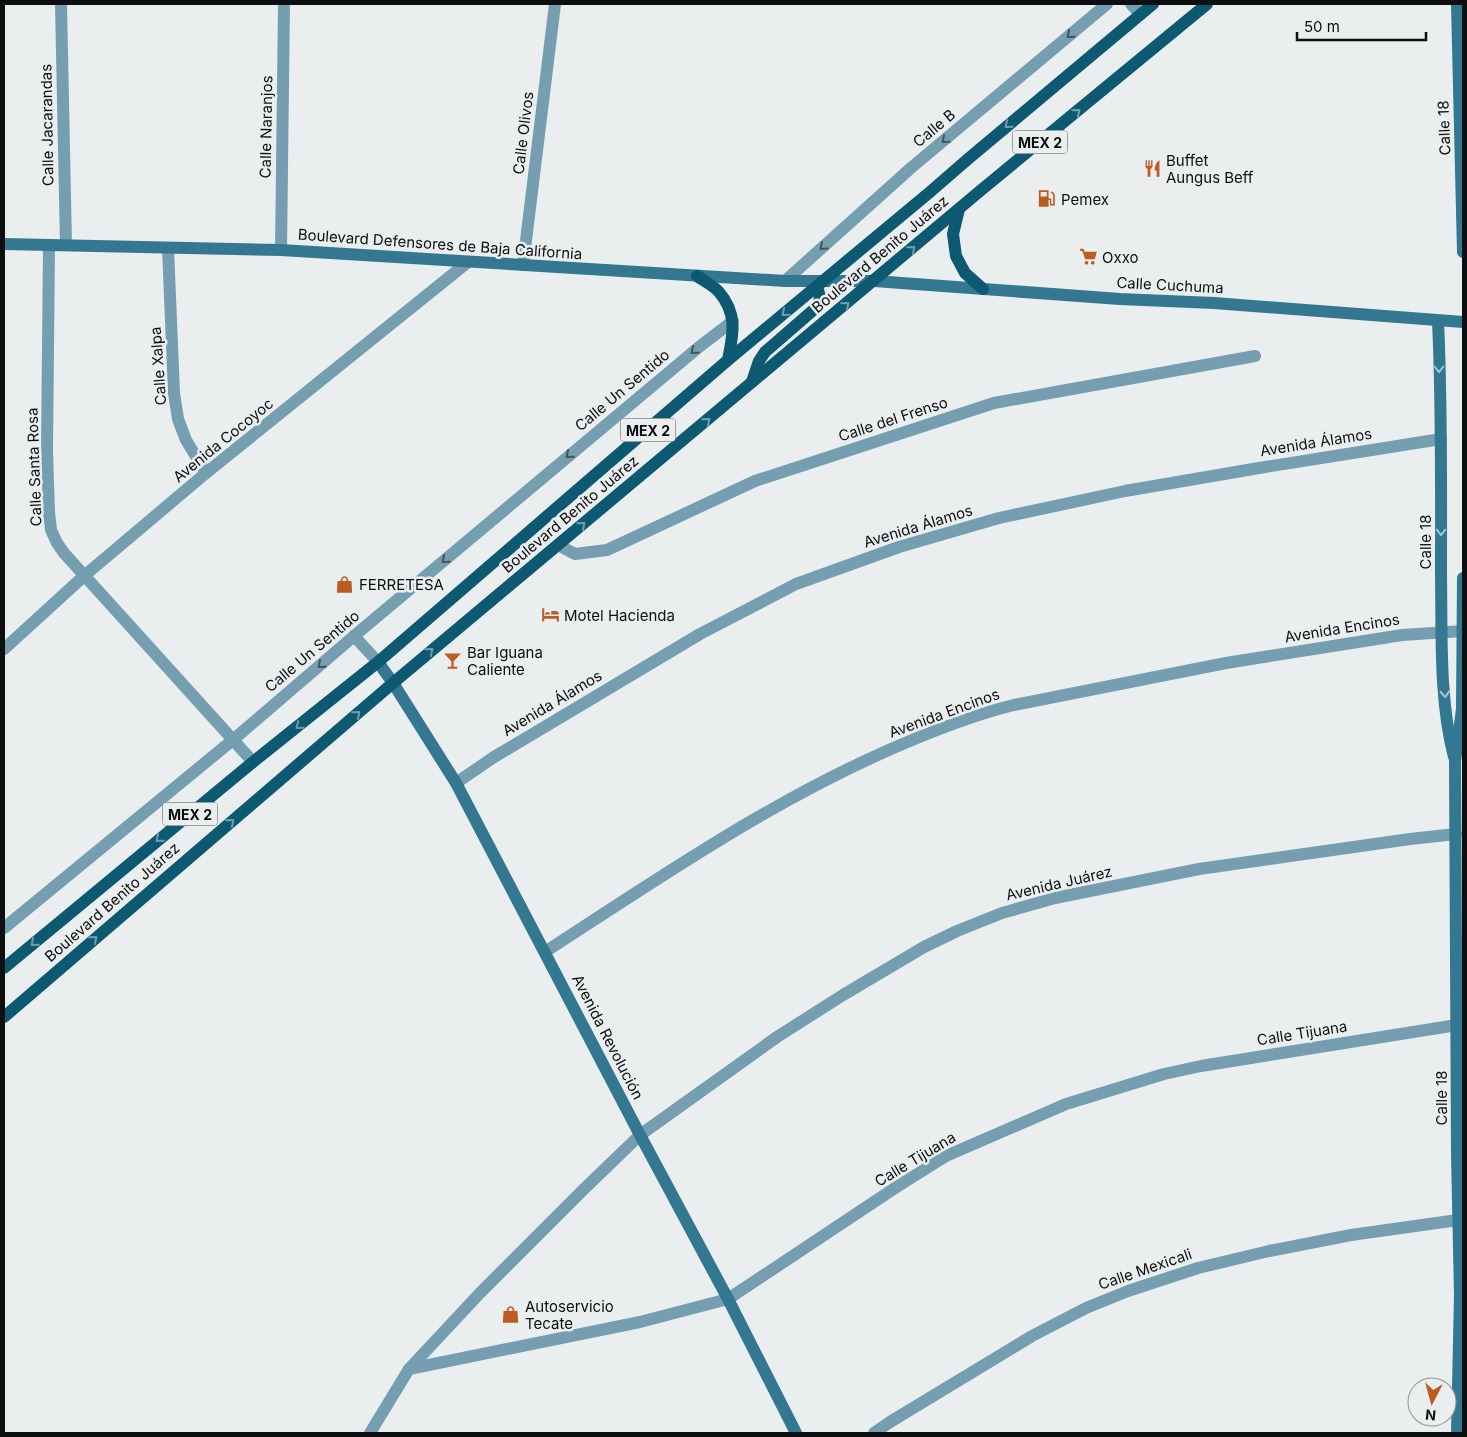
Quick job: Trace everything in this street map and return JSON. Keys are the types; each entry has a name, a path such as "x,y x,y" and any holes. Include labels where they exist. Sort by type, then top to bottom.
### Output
{"main road":[{"name":"Boulevard Benito Juárez","path":"6,962 378,662 728,360 1153,4"},
{"name":"Boulevard Benito Juárez","path":"4,1017 393,683 1207,4"},
{"path":"959,209 953,234 956,256 965,273 983,289"},
{"path":"697,276 719,292 732,313 734,332 728,360"},
{"path":"751,384 759,361 765,352 818,306 820,284"}],"street":[{"name":"Calle Jacarandas","path":"61,4 66,245"},
{"name":"Calle Naranjos","path":"281,250 284,4"},
{"name":"Calle Olivos","path":"523,265 555,4"},
{"name":"Calle B","path":"785,281 912,168 1107,4"},
{"path":"1132,4 1140,14"},
{"name":"Calle 18","path":"1457,4 1463,252"},
{"name":"Boulevard Defensores de Baja California","path":"4,244 281,250 820,284 874,281"},
{"name":"Calle Santa Rosa","path":"49,244 47,442 49,512 51,530 56,544 253,762"},
{"name":"Calle Xalpa","path":"168,248 174,393 178,419 186,440 206,473"},
{"name":"Avenida Cocoyoc","path":"4,649 84,576 206,473 468,262"},
{"name":"Calle Cuchuma","path":"874,281 1214,303 1463,322"},
{"name":"Calle Un Sentido","path":"4,928 234,739 699,347 733,321"},
{"name":"Calle 18","path":"1438,321 1442,632 1446,717 1448,735 1455,762"},
{"name":"Calle del Frenso","path":"558,545 575,554 607,550 754,481 994,403 1255,356"},
{"name":"Avenida Álamos","path":"456,783 559,717 700,634 796,584 899,547 999,518 1125,492 1259,468 1441,439"},
{"name":"Calle 18","path":"1457,1433 1461,1295 1458,1220 1457,1025 1460,990 1455,762 1462,709 1463,578"},
{"name":"Avenida Encinos","path":"545,952 676,867 827,779 894,748 985,712 1226,664 1402,635 1462,630"},
{"path":"354,636 378,662"},
{"name":"Avenida Revolución","path":"378,662 456,783 796,1433"},
{"name":"Avenida Juárez","path":"370,1433 409,1369 480,1293 584,1188 640,1135 778,1037 843,995 924,947 957,931 1031,903 1199,869 1456,834"},
{"name":"Calle Tijuana","path":"409,1369 640,1322 728,1300 946,1156 1066,1104 1164,1074 1201,1066 1457,1025"},
{"name":"Calle Mexicali","path":"874,1433 1032,1336 1086,1308 1128,1291 1198,1268 1269,1251 1351,1235 1458,1220"}],"place":[{"name":"Buffet Aungus Beff","path":"1152,169"},
{"name":"Pemex","path":"1047,199"},
{"name":"Oxxo","path":"1088,257"},
{"name":"FERRETESA","path":"345,584"},
{"name":"Motel Hacienda","path":"550,615"},
{"name":"Bar Iguana Caliente","path":"453,661"},
{"name":"Autoservicio Tecate","path":"511,1315"}]}
